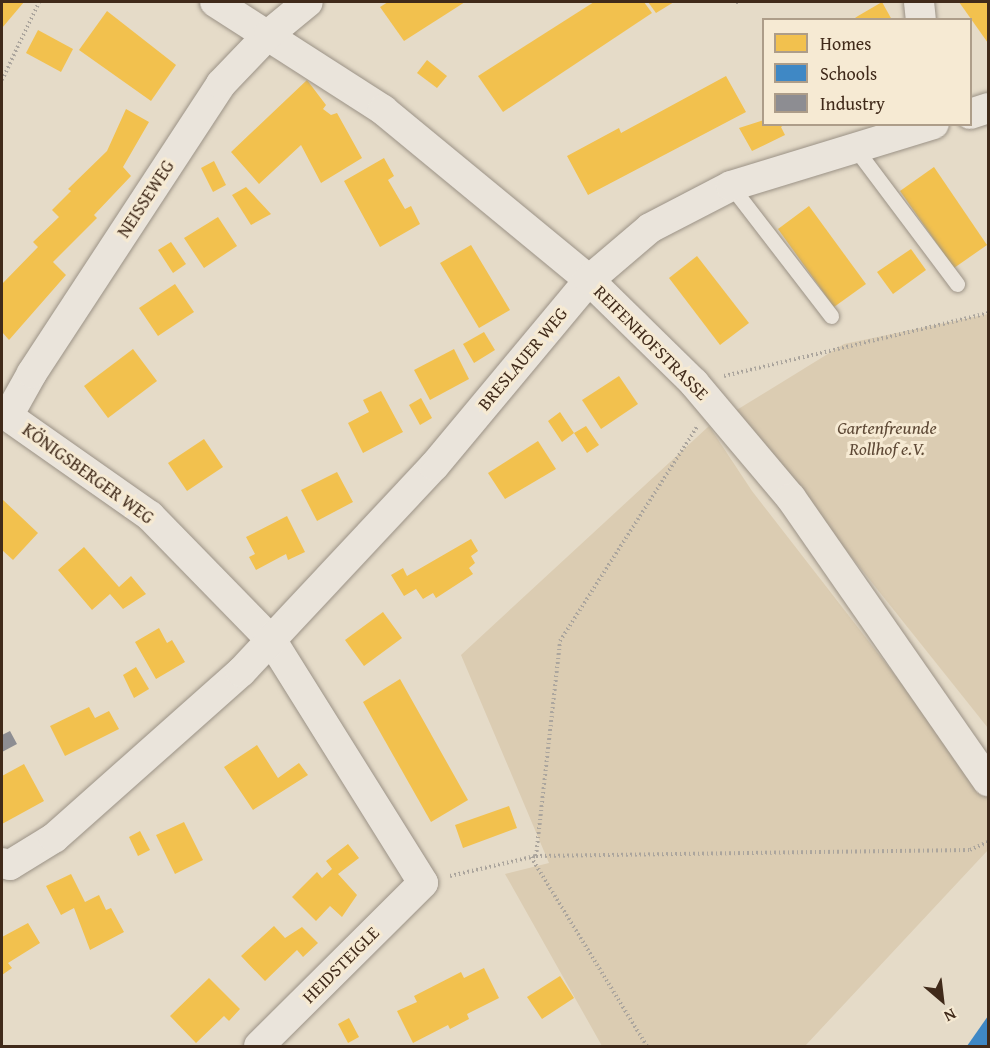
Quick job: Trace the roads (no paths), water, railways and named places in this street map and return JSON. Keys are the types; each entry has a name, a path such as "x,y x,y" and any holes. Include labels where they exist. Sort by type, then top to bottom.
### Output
{"street":[{"name":"REIFENHOFSTRASSE","path":"215,2 269,34 383,110 589,280 703,394 791,498 988,781"},
{"name":"NEISSEWEG","path":"5,414 221,84 269,34 308,2"},
{"path":"919,2 921,18"},
{"path":"972,113 988,108"},
{"name":"BRESLAUER WEG","path":"272,641 434,465 589,280 650,228 730,186 927,126"},
{"name":"KÖNIGSBERGER WEG","path":"5,414 150,516 272,641 423,883"},
{"path":"2,863 10,865 54,838 143,762 272,641"},
{"name":"HEIDSTEIGLE","path":"259,1047 423,883"}],"lane":[{"path":"855,148 957,284"},
{"path":"730,186 831,316"}],"park label":[{"name":"Gartenfreunde Rollhof e.V.","path":"887,439"}]}
